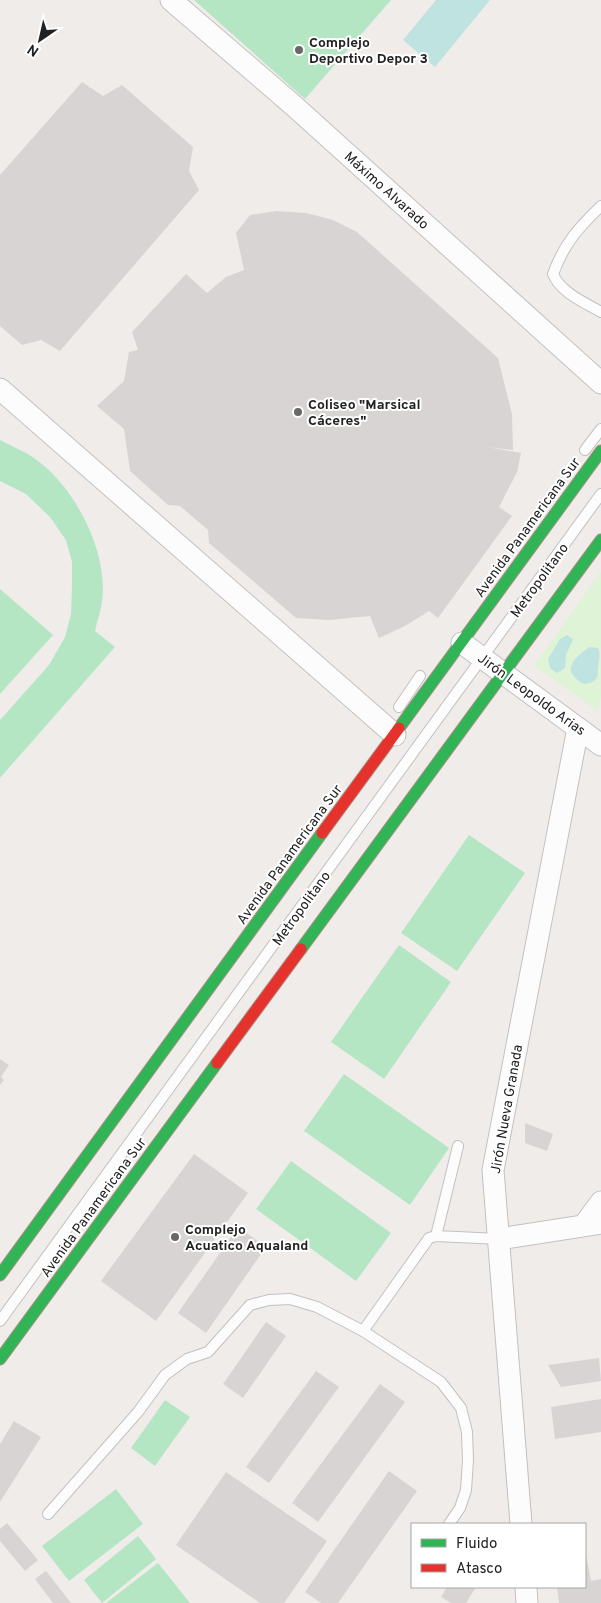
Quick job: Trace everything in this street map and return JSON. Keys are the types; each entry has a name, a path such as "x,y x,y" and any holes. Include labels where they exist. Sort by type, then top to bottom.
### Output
{"main road":[{"name":"Avenida Panamericana Sur","path":"0,1275 391,731 462,643 601,451"},
{"name":"Avenida Panamericana Sur","path":"0,1359 601,540"}],"street":[{"name":"Máximo Alvarado","path":"171,0 293,105 601,383"},
{"path":"0,389 391,731"},
{"name":"Jirón Leopoldo Arias","path":"462,643 601,745"},
{"name":"Jirón Nueva Granada","path":"521,1523 493,1170 578,728"},
{"path":"499,1239 592,1224 601,1202"},
{"path":"526,1588 527,1603"}],"lane":[{"path":"601,206 579,226 559,256 552,274 557,283 566,291 601,312"},
{"path":"578,460 601,429"},
{"name":"Metropolitano","path":"0,1321 601,494"},
{"path":"391,731 406,695 429,664"},
{"path":"436,1236 458,1146"},
{"path":"364,1331 429,1238 436,1236 499,1239"},
{"path":"48,1514 138,1412 164,1375 188,1359 208,1352 250,1305 269,1300 290,1299 317,1307 364,1331 441,1382 461,1408 467,1432 466,1490 460,1508 450,1523"}],"green space":[{"name":"Complejo Deportivo Depor 3","path":"194,0 391,0 305,99"},
{"path":"0,440 30,455 49,470 75,502 86,521 100,562 103,582 101,605 95,631 115,647 0,778 0,720 49,665 65,637 71,614 72,562 66,540 50,517 26,494 0,481"},
{"path":"601,571 601,698 598,711 534,666"},
{"path":"0,589 53,635 0,694"},
{"path":"469,835 525,873 457,971 401,933"},
{"path":"399,945 451,982 384,1079 331,1042"},
{"path":"344,1074 449,1148 410,1205 304,1131"},
{"path":"291,1161 391,1233 356,1281 256,1209"},
{"path":"165,1400 190,1417 155,1466 131,1448"},
{"path":"116,1489 143,1524 69,1581 42,1546"},
{"path":"138,1536 156,1559 102,1603 84,1580"},
{"path":"158,1563 190,1603 106,1603"}],"water":[{"path":"436,0 490,0 435,67 403,40"},
{"path":"567,635 573,639 567,654 565,668 557,673 550,668 548,659 560,639"},
{"path":"589,647 598,648 599,650 598,675 591,683 584,684 572,674 571,665"}],"building":[{"path":"82,82 103,96 122,85 193,147 189,171 199,190 60,351 41,340 22,345 0,326 0,175"},
{"path":"276,211 306,213 333,220 357,232 498,358 512,414 513,450 487,447 521,453 517,472 499,507 512,516 438,618 429,611 405,626 379,638 370,616 329,620 296,618 209,543 208,530 180,506 168,505 130,471 124,429 97,406 124,381 129,352 138,350 132,332 186,274 207,293 226,277 244,270 236,233 250,215"},
{"path":"0,1059 9,1065 1,1077 4,1080 0,1085"},
{"path":"525,1123 553,1134 547,1151 525,1143"},
{"name":"Complejo Acuatico Aqualand","path":"194,1154 248,1193 156,1321 101,1281"},
{"path":"238,1227 266,1247 206,1333 178,1313"},
{"path":"266,1322 286,1336 243,1398 223,1384"},
{"path":"599,1358 601,1381 561,1387 548,1365"},
{"path":"316,1371 339,1387 269,1483 246,1467"},
{"path":"380,1384 405,1402 318,1522 292,1503"},
{"path":"601,1399 601,1432 555,1439 551,1407"},
{"path":"14,1421 41,1437 0,1502 0,1444"},
{"path":"389,1471 417,1491 338,1603 321,1603 305,1592"},
{"path":"226,1472 327,1541 284,1603 260,1603 176,1545"},
{"path":"7,1523 38,1560 25,1571 0,1541 0,1529"},
{"path":"586,1555 591,1581 601,1579 601,1603 559,1603 557,1588 586,1588"},
{"path":"46,1571 71,1603 53,1603 35,1579"},
{"path":"446,1588 475,1588 466,1603 451,1603 441,1597"}],"traffic: fast":[{"path":"399,728 601,451"},
{"path":"301,949 601,540"},
{"path":"0,1275 322,833"},
{"path":"0,1359 217,1063"}],"traffic: jam":[{"path":"322,833 399,728"},
{"path":"217,1063 301,949"}],"place":[{"name":"Complejo Deportivo Depor 3","path":"299,50"},
{"name":"Coliseo \"Marsical Cáceres\"","path":"298,412"},
{"name":"Complejo Acuatico Aqualand","path":"175,1237"}]}
